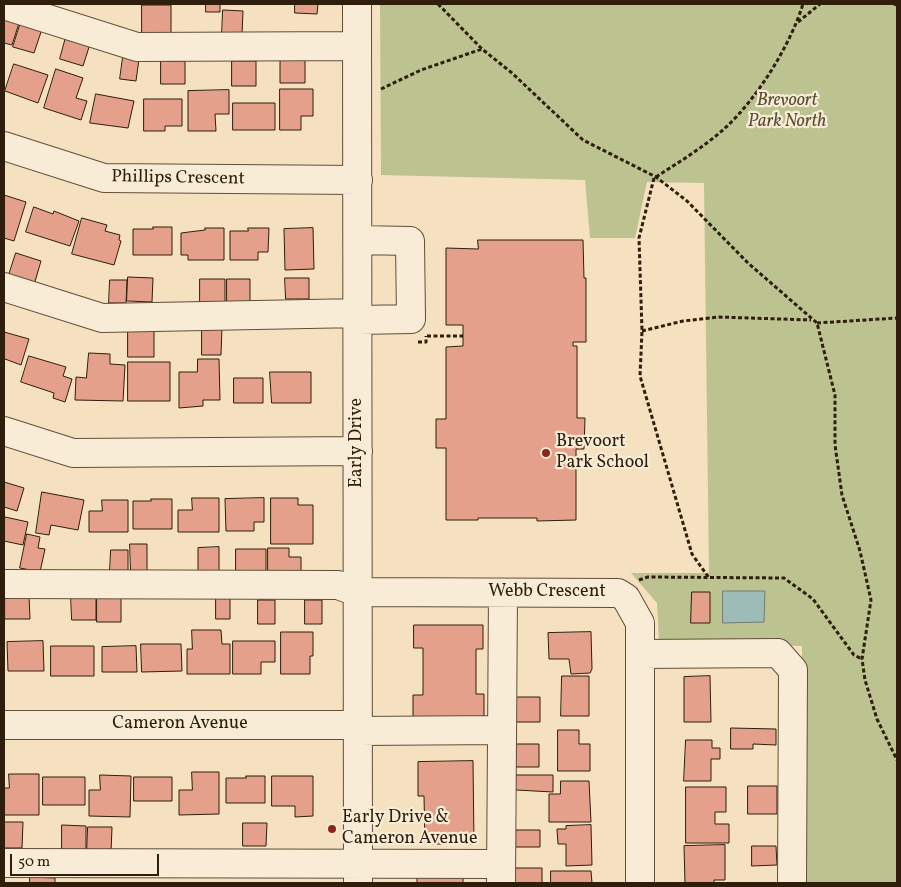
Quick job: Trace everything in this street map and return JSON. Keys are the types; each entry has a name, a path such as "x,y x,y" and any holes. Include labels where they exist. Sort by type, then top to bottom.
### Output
{"street":[{"name":"Early Drive","path":"357,4 359,317 357,592 358,874"},
{"path":"4,5 137,47 357,46"},
{"name":"Phillips Crescent","path":"4,146 104,178 358,180"},
{"path":"4,287 102,318 359,317 411,319 410,241 358,240"},
{"path":"4,431 73,453 358,451"},
{"name":"Webb Crescent","path":"4,584 338,585 357,592 618,593 626,598 640,623 640,883"},
{"path":"4,863 358,874 501,874 503,593"},
{"path":"641,654 778,653 793,670 792,883"},
{"name":"Cameron Avenue","path":"4,725 502,730"}],"path":[{"path":"438,4 482,49 512,73 582,140 655,178 687,201 748,264 812,320 817,323 897,318"},
{"path":"710,578 692,554 640,376 642,331 639,238 655,178 725,128 752,97 798,22 804,4"},
{"path":"798,22 820,4"},
{"path":"377,90 421,70 482,49"},
{"path":"642,331 683,321 718,317 812,320"},
{"path":"817,323 835,395 835,445 842,495 860,550 871,600 862,659 865,680 877,719 897,760"},
{"path":"426,336 463,336"},
{"path":"635,582 648,577 784,578 813,599 854,655 862,659"}],"green space":[{"name":"Brevoort Park North","path":"380,4 897,4 897,883 802,883 802,646 659,643 657,603 631,573 709,573 704,183 647,182 635,238 590,238 585,180 381,175"}],"water":[{"path":"723,591 765,591 764,622 723,623"}],"building":[{"path":"206,4 220,4 220,12 206,12"},
{"path":"295,4 318,4 317,14 295,13"},
{"path":"142,5 171,5 171,33 142,33"},
{"path":"223,10 243,11 242,34 222,34"},
{"path":"4,18 19,23 12,45 4,43"},
{"path":"21,22 42,29 34,53 13,47"},
{"path":"66,37 90,44 83,66 60,59"},
{"path":"305,56 305,83 280,83 280,57"},
{"path":"123,57 139,59 136,81 120,79"},
{"path":"161,61 185,61 185,84 161,84"},
{"path":"232,61 256,61 256,86 232,86"},
{"path":"14,64 48,75 38,103 5,91"},
{"path":"56,69 83,78 76,98 87,101 81,120 44,108"},
{"path":"280,89 313,89 313,116 301,116 301,130 280,130"},
{"path":"229,90 229,114 215,114 216,131 188,131 188,91"},
{"path":"96,94 134,101 128,128 90,123"},
{"path":"144,99 182,99 182,126 165,126 165,131 144,131"},
{"path":"233,103 275,103 275,130 233,130"},
{"path":"4,195 26,202 14,241 4,238"},
{"path":"34,207 53,214 54,211 79,221 70,246 26,232"},
{"path":"82,218 107,225 105,231 120,235 119,240 121,241 114,265 72,254"},
{"path":"153,227 172,227 172,255 133,255 133,229 153,229"},
{"path":"205,228 224,228 224,260 188,260 188,255 181,255 181,233 205,230"},
{"path":"248,228 269,228 268,252 258,252 258,260 230,260 230,231 248,231"},
{"path":"313,228 314,269 285,270 284,229"},
{"path":"478,240 583,240 584,278 586,278 586,342 573,342 573,346 577,346 577,418 585,418 584,449 576,449 576,520 537,521 537,518 478,518 478,520 446,520 446,448 436,448 436,419 446,419 446,347 463,346 463,325 446,325 446,248 478,249"},
{"path":"16,253 41,261 34,285 8,278"},
{"path":"128,277 153,278 152,302 127,301"},
{"path":"285,278 309,278 309,299 286,299"},
{"path":"200,279 225,279 225,303 200,303"},
{"path":"227,279 250,279 250,303 227,303"},
{"path":"110,280 127,280 126,303 109,303"},
{"path":"202,327 222,327 221,355 202,355"},
{"path":"128,328 154,328 154,357 128,357"},
{"path":"4,332 29,339 21,365 5,359 4,362"},
{"path":"89,353 110,354 110,364 125,365 123,401 75,400 76,377 86,378"},
{"path":"29,356 66,367 63,376 72,379 65,402 53,398 54,393 21,382"},
{"path":"198,359 219,359 220,400 203,400 203,406 179,408 179,372 197,372"},
{"path":"128,362 170,362 170,401 128,401"},
{"path":"270,372 311,372 311,403 272,403"},
{"path":"234,378 263,378 263,403 234,403"},
{"path":"4,482 24,488 17,511 4,507"},
{"path":"42,492 84,500 78,530 51,525 49,535 36,533"},
{"path":"192,498 219,498 219,532 178,532 178,510 192,510"},
{"path":"264,498 264,522 254,522 254,531 226,531 225,499"},
{"path":"271,498 298,498 298,505 313,505 313,544 271,544"},
{"path":"151,499 172,499 172,529 133,529 133,501 151,501"},
{"path":"102,500 128,500 128,532 89,532 89,511 102,511"},
{"path":"5,517 28,522 23,545 4,541"},
{"path":"27,534 40,537 38,548 45,549 40,572 20,568"},
{"path":"130,544 147,544 147,573 131,573"},
{"path":"219,547 219,571 198,571 198,548"},
{"path":"268,548 289,548 289,557 301,557 301,573 268,573"},
{"path":"236,549 266,549 266,572 236,572"},
{"path":"111,550 128,550 128,572 110,571"},
{"path":"692,592 710,592 710,623 691,623"},
{"path":"5,595 29,595 30,619 5,619"},
{"path":"71,596 96,596 96,620 72,620"},
{"path":"97,596 121,596 121,622 97,622"},
{"path":"216,597 230,597 230,619 216,619"},
{"path":"258,600 275,600 275,624 258,624"},
{"path":"305,600 322,600 322,624 305,624"},
{"path":"414,625 483,625 483,649 476,649 476,694 484,694 484,721 413,721 413,695 423,695 423,648 414,648"},
{"path":"192,630 221,630 222,644 230,644 230,674 187,674 187,649 192,649"},
{"path":"281,632 313,632 313,656 310,656 310,674 281,674"},
{"path":"591,632 592,669 590,673 571,674 569,659 549,659 548,633"},
{"path":"43,641 44,671 8,671 7,642"},
{"path":"233,641 275,641 275,662 261,662 261,674 233,674"},
{"path":"141,644 181,644 182,671 142,672"},
{"path":"51,646 94,646 94,676 51,676"},
{"path":"136,646 137,672 102,672 102,647"},
{"path":"562,676 589,676 589,716 561,716"},
{"path":"710,676 711,722 684,722 684,677"},
{"path":"515,697 540,697 540,722 515,722"},
{"path":"731,728 776,729 776,745 753,744 753,749 731,749"},
{"path":"558,730 579,730 579,744 590,744 590,771 558,771"},
{"path":"686,740 712,740 712,748 720,748 720,759 711,759 711,781 684,781"},
{"path":"516,744 539,744 539,767 516,767"},
{"path":"473,761 474,844 425,844 424,796 418,796 418,762"},
{"path":"192,772 219,772 219,814 179,815 179,790 192,790"},
{"path":"9,774 39,774 39,815 4,815 4,788 9,788"},
{"path":"100,775 131,776 130,817 89,816 89,790 100,790"},
{"path":"516,775 553,775 553,792 516,790"},
{"path":"246,776 265,776 265,803 226,803 226,778 246,778"},
{"path":"272,776 313,776 313,816 295,817 295,806 272,806"},
{"path":"43,777 85,777 85,805 43,805"},
{"path":"134,777 172,777 172,801 134,801"},
{"path":"561,781 589,781 591,822 549,822 549,794 560,794"},
{"path":"748,786 777,786 777,814 748,814"},
{"path":"686,787 726,787 726,812 715,812 715,824 729,824 729,843 686,843"},
{"path":"4,822 23,822 22,848 4,848"},
{"path":"243,823 267,823 266,846 243,846"},
{"path":"62,825 86,826 86,851 62,851"},
{"path":"591,825 592,865 566,866 566,844 558,844 557,829 566,829 566,826"},
{"path":"88,827 112,827 111,853 87,853"},
{"path":"516,830 540,830 540,847 516,847"},
{"path":"725,845 725,880 714,880 714,883 685,883 684,846"},
{"path":"752,846 776,846 777,865 752,866"},
{"path":"515,868 542,868 542,883 515,883"},
{"path":"551,871 591,871 592,883 551,883"},
{"path":"463,872 463,883 417,883 417,873"},
{"path":"30,877 55,878 55,883 30,883"}],"place":[{"name":"Brevoort Park School","path":"546,453"},
{"name":"Early Drive & Cameron Avenue","path":"332,829"}]}
